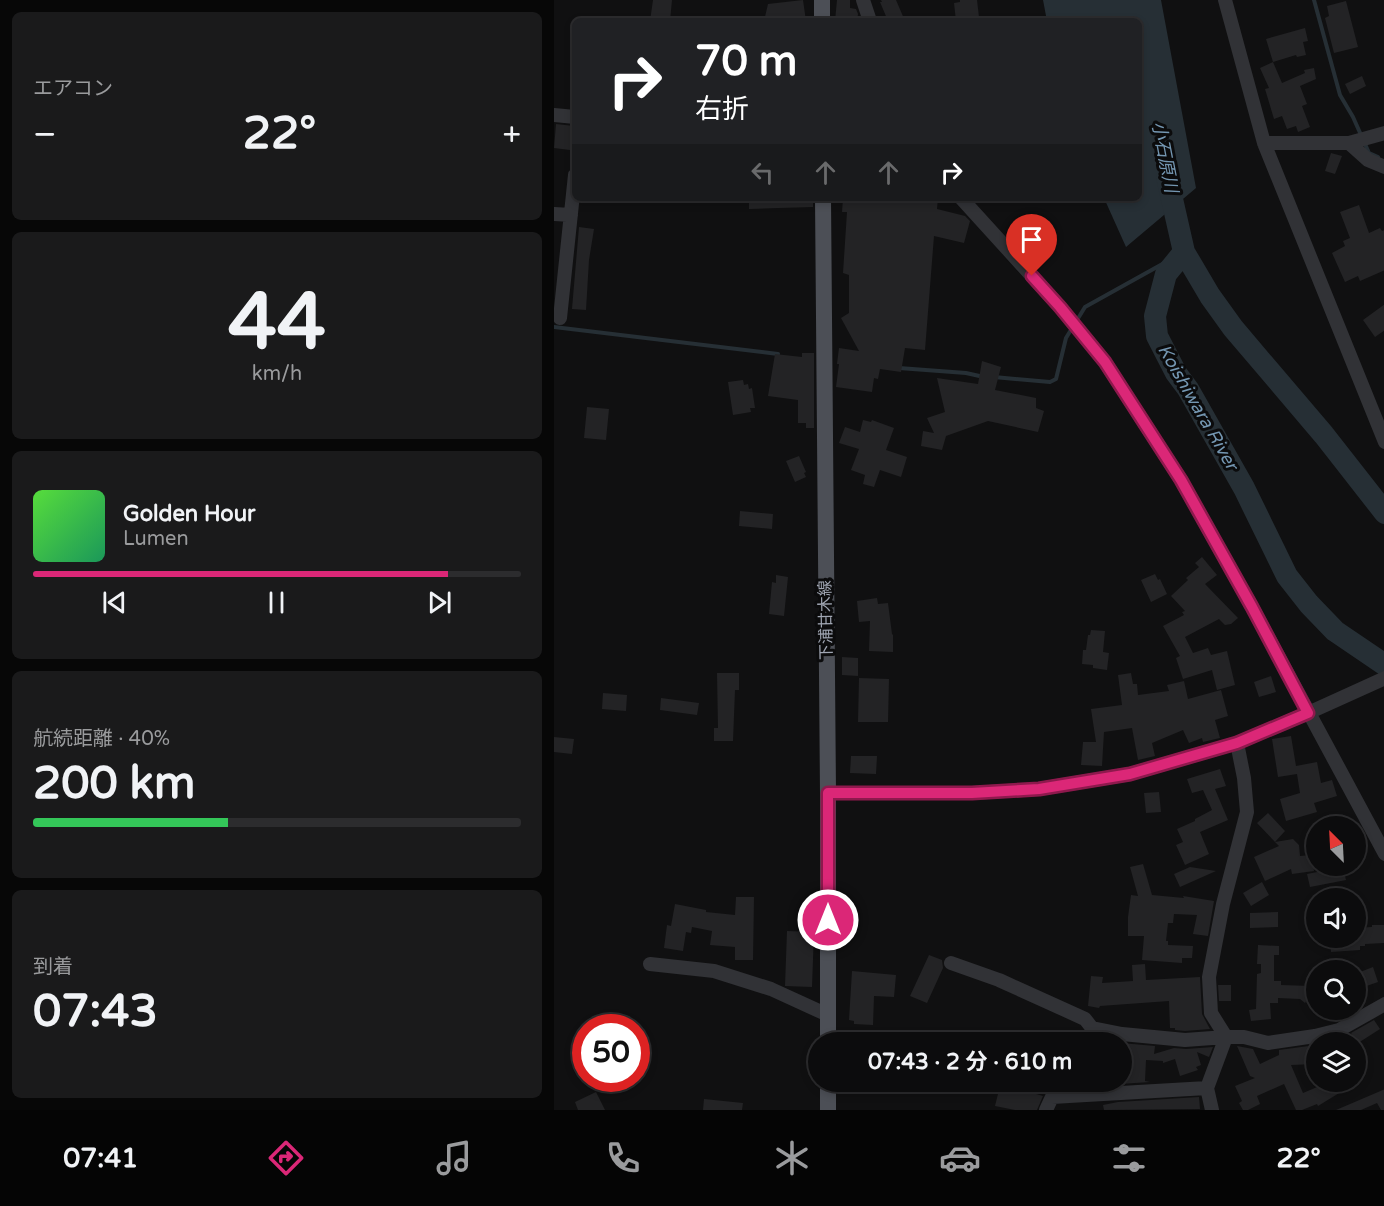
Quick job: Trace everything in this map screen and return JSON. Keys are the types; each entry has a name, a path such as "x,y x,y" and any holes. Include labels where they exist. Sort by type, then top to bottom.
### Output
{"main road":[{"path":"822,0 822,18"},
{"name":"下浦甘木線","path":"823,201 828,1032"},
{"path":"828,1092 828,1110"}],"street":[{"path":"863,0 869,18"},
{"path":"1225,0 1264,142 1385,442"},
{"path":"554,115 572,117"},
{"path":"1264,142 1349,143 1385,133"},
{"path":"1349,143 1368,160 1385,167"},
{"path":"560,318 572,201"},
{"path":"964,201 1060,307 1105,362 1181,480 1312,711 1385,854"},
{"path":"554,214 571,215"},
{"path":"828,793 972,793 1039,789 1130,774 1237,743 1385,678"},
{"path":"1226,1037 1211,1013 1209,977 1223,904 1247,812 1244,778 1237,743"},
{"path":"951,963 999,980 1085,1019 1092,1028 1122,1034 1185,1040 1244,1037 1268,1043 1339,1030 1385,1005"},
{"path":"650,964 714,970 771,989 828,1015"},
{"path":"1212,1110 1207,1088 1226,1037"},
{"path":"1046,1110 1052,1097 1207,1088"}],"water":[{"name":"小石原川","path":"1043,0 1161,0 1196,188 1126,247 1105,201 1142,201 1142,18 1046,18"}],"building":[{"path":"653,0 672,0 670,18 650,18"},
{"path":"803,0 806,18 765,18 768,4"},
{"path":"837,0 850,0 850,8 856,9 857,18 835,18"},
{"path":"881,0 896,0 904,18 887,18 880,2"},
{"path":"960,0 977,0 979,17 956,18 954,3"},
{"path":"1346,1 1358,47 1334,53 1325,18 1329,16 1327,6"},
{"path":"1305,28 1308,41 1303,42 1306,55 1297,57 1296,55 1273,62 1266,39"},
{"path":"1273,62 1282,83 1305,73 1304,70 1314,68 1316,79 1300,86 1307,104 1302,106 1310,127 1298,132 1296,126 1287,129 1282,116 1274,119 1265,89 1269,88 1260,68"},
{"path":"1362,76 1366,86 1350,94 1345,84"},
{"path":"556,124 572,126 570,150 554,148"},
{"path":"1331,153 1342,156 1335,174 1325,171"},
{"path":"749,201 813,201 813,207 749,209"},
{"path":"843,201 938,201 937,209 965,216 970,221 964,243 934,236 925,350 905,348 901,372 880,369 878,379 874,378 872,392 836,387 839,348 859,351 841,318 849,313 849,275 843,273 847,212 842,212"},
{"path":"1359,205 1369,233 1380,228 1382,231 1385,230 1385,270 1360,281 1358,276 1345,282 1332,253 1345,246 1343,241 1350,238 1340,212"},
{"path":"579,227 594,229 589,260 586,310 572,309"},
{"path":"1385,304 1385,330 1375,337 1363,320"},
{"path":"802,353 814,353 814,428 806,428 806,423 798,423 798,400 768,396 775,354 802,357"},
{"path":"982,361 1001,367 995,390 1036,398 1036,408 1044,411 1038,432 988,421 946,436 942,450 921,446 923,431 934,433 927,418 945,412 937,378 978,384"},
{"path":"743,380 744,385 748,384 749,389 752,388 755,408 750,408 751,412 733,415 728,382"},
{"path":"587,407 609,409 606,440 584,438"},
{"path":"863,420 871,422 872,420 894,428 886,450 907,457 901,477 880,470 874,487 863,484 865,475 851,470 859,449 839,443 845,427 860,432"},
{"path":"799,456 806,477 795,482 786,461"},
{"path":"740,511 773,514 772,529 739,526"},
{"path":"1202,557 1217,575 1205,584 1238,618 1231,624 1225,625 1219,619 1185,637 1193,653 1208,648 1211,655 1227,651 1235,685 1217,690 1212,670 1183,679 1176,658 1180,656 1163,626 1184,615 1182,612 1185,611 1171,596 1199,567 1195,563"},
{"path":"1155,574 1167,594 1151,602 1141,580"},
{"path":"776,575 788,577 784,616 769,614 772,582 776,583"},
{"path":"877,598 878,604 888,603 893,652 869,651 870,621 859,622 857,601"},
{"path":"1091,630 1105,631 1103,652 1109,653 1107,670 1082,664 1083,650 1086,650"},
{"path":"842,657 858,658 858,676 842,675"},
{"path":"717,673 739,673 739,690 735,690 733,741 714,741 714,728 718,728"},
{"path":"1131,673 1133,684 1137,684 1138,695 1169,691 1167,685 1184,681 1188,699 1221,690 1228,716 1215,720 1220,738 1203,742 1202,738 1189,743 1183,730 1152,743 1155,756 1138,760 1132,728 1104,732 1102,766 1081,765 1083,742 1096,742 1091,709 1122,705 1118,675"},
{"path":"1271,676 1276,692 1259,697 1254,682"},
{"path":"859,678 889,679 888,722 858,722"},
{"path":"603,693 627,695 626,711 602,709"},
{"path":"661,698 699,703 697,715 660,710"},
{"path":"1291,736 1296,766 1317,762 1321,783 1332,780 1337,796 1314,803 1317,812 1286,821 1280,799 1300,793 1297,774 1278,777 1272,739"},
{"path":"554,737 574,739 572,754 554,752"},
{"path":"851,756 877,756 876,774 850,773"},
{"path":"1220,769 1226,786 1215,789 1228,820 1200,832 1209,854 1185,865 1176,845 1183,842 1177,829 1212,810 1203,790 1192,793 1187,779"},
{"path":"1159,792 1161,812 1146,813 1144,793"},
{"path":"1268,813 1285,831 1275,842 1257,823"},
{"path":"1293,839 1299,845 1300,856 1306,856 1306,872 1292,874 1291,869 1265,881 1254,857 1279,846 1275,842"},
{"path":"1143,864 1152,895 1184,898 1183,896 1214,901 1208,936 1193,934 1197,915 1174,914 1173,923 1168,923 1166,941 1168,945 1193,946 1192,958 1182,958 1182,963 1142,960 1144,936 1128,936 1131,895 1138,896 1130,867"},
{"path":"1190,867 1216,871 1180,887 1174,874"},
{"path":"1307,876 1345,876 1346,880 1310,887"},
{"path":"1262,882 1269,895 1251,906 1243,893"},
{"path":"736,897 754,897 753,960 735,960 735,947 710,945 712,931 692,927 691,933 686,932 683,951 664,948 667,925 671,926 675,904 706,910 706,912 735,915"},
{"path":"1278,912 1278,927 1250,928 1250,913"},
{"path":"1372,925 1385,925 1385,943 1366,944 1366,927 1372,927"},
{"path":"787,931 814,932 812,987 785,986"},
{"path":"1258,945 1279,946 1279,955 1274,955 1274,981 1281,981 1281,985 1306,986 1305,1003 1300,999 1278,998 1278,1003 1270,1003 1271,1019 1251,1021 1249,1010 1256,1009 1257,974 1261,973 1261,964 1257,964"},
{"path":"1331,948 1360,948 1360,950 1331,952"},
{"path":"929,955 942,960 943,968 927,1003 910,996"},
{"path":"1145,964 1146,980 1200,977 1202,1014 1210,1029 1185,1031 1170,1028 1169,1001 1100,1006 1099,1008 1088,1006 1091,976 1103,977 1102,983 1133,981 1132,965"},
{"path":"1373,967 1378,982 1366,986 1366,970"},
{"path":"852,971 896,975 894,997 874,996 873,1025 854,1024 854,1021 849,1020"},
{"path":"1218,985 1231,985 1231,1001 1219,1001"},
{"path":"1374,1020 1380,1029 1366,1038 1366,1032 1353,1032"},
{"path":"1132,1044 1155,1046 1154,1054 1174,1048 1213,1047 1209,1057 1197,1052 1201,1065 1196,1067 1198,1070 1180,1076 1175,1059 1163,1063 1163,1061 1146,1060 1145,1081 1150,1082 1132,1083"},
{"path":"1237,1046 1253,1049 1260,1064 1279,1055 1279,1050 1306,1046 1306,1064 1291,1065 1303,1093 1341,1092 1318,1106 1317,1104 1296,1110 1284,1084 1257,1096 1260,1104 1243,1110 1239,1103 1242,1101 1235,1086 1255,1078 1250,1076"},
{"path":"1385,1089 1385,1110 1381,1110 1377,1103 1361,1110 1336,1110"},
{"path":"596,1092 605,1110 578,1110 575,1102"},
{"path":"998,1092 1029,1092 1043,1096 1037,1110 1015,1110 995,1106"},
{"path":"1199,1097 1200,1109 1104,1110 1103,1105 1118,1102"},
{"path":"704,1099 743,1103 742,1110 703,1110"}],"waterway":[{"path":"1314,0 1340,95 1369,153 1378,157"},
{"name":"Koishiwara River","path":"1167,177 1184,252 1210,296 1233,328 1324,435 1385,513"},
{"path":"994,377 1050,382 1056,379 1066,338 1085,307 1184,252"},
{"name":"Koishiwara River","path":"1184,252 1166,274 1155,316 1157,336 1176,373 1188,389 1244,488 1287,576 1309,604 1335,631 1385,665"},
{"path":"554,327 778,354"},
{"path":"899,368 966,373 984,377"}],"route":[{"path":"828,920 828,793 972,793 1039,789 1130,774 1237,743 1308,713 1181,480 1105,362 1032,276"}]}
